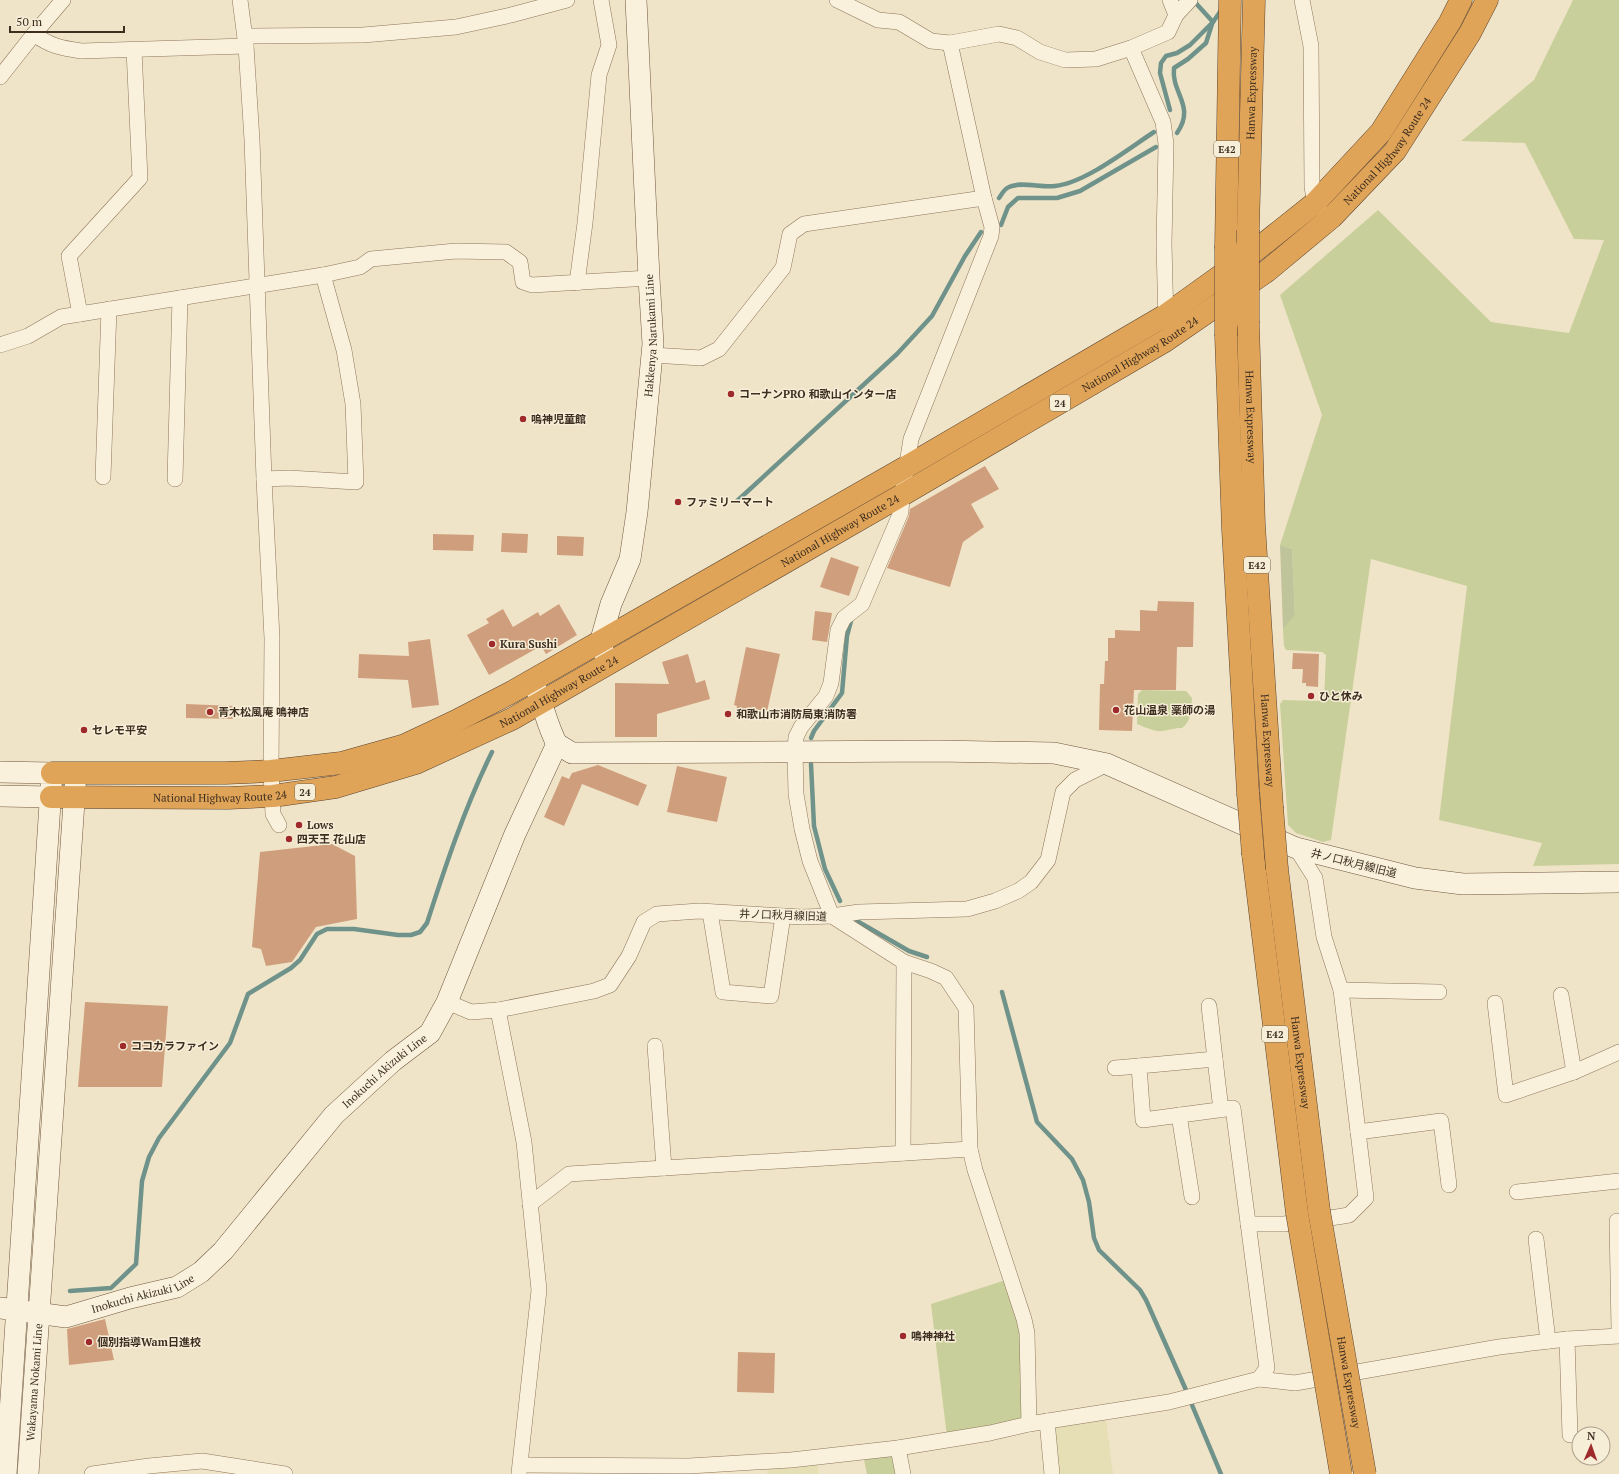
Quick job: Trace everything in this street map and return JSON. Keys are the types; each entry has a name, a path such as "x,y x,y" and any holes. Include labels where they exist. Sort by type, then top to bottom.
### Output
{"highway":[{"name":"Hanwa Expressway","path":"1230,0 1228,53 1226,336 1233,530 1248,793 1253,854 1297,1213 1341,1474"},
{"name":"Hanwa Expressway","path":"1254,0 1248,230 1248,323 1254,525 1272,807 1277,869 1319,1211 1365,1474"},
{"name":"National Highway Route 24","path":"52,773 271,772 341,763 405,745 454,722 532,681 906,467 1166,315 1251,254 1315,203 1381,132 1450,22 1461,0"},
{"name":"National Highway Route 24","path":"51,797 228,798 273,796 336,787 416,763 512,718 542,702 902,495 1165,341 1267,271 1332,217 1395,151 1470,33 1487,0"}],"street":[{"path":"0,77 63,0"},
{"path":"240,0 246,41 252,140 256,287 272,638 271,772 273,814 279,825"},
{"path":"34,34 43,41 58,48 81,51 134,50 246,41 363,35 456,26 511,15 567,0"},
{"path":"577,283 585,223 599,75 609,45 601,0"},
{"name":"Hakkenya Narukami Line","path":"600,643 611,604 630,559 637,512 653,344 636,0"},
{"path":"837,0 878,20 899,22 930,41 950,43 999,34 1017,38 1040,52 1065,60 1096,59 1131,48 1168,32 1180,5"},
{"path":"1302,0 1311,46 1312,187 1315,203 1332,217"},
{"path":"950,43 984,198 992,227 991,236 911,439 902,495 901,512 862,604 844,618 838,630 831,683 826,696 801,727 796,737 796,794 802,829 810,861 832,916 904,962 931,971 946,978 966,1008 970,1149 975,1170 1026,1326 1030,1424"},
{"path":"1131,48 1163,122 1166,144 1164,244 1166,315 1165,341"},
{"path":"80,314 69,256 140,178 134,50"},
{"path":"652,355 701,358 719,349 782,268 790,234 804,224 984,198"},
{"path":"0,345 28,336 61,317 256,287 323,275 360,267 371,259 456,252 506,252 520,262 523,282 532,285 649,278"},
{"path":"264,479 289,478 356,482 353,404 344,350 323,275"},
{"path":"175,479 180,298"},
{"path":"103,478 109,309"},
{"path":"600,643 608,663"},
{"path":"532,681 542,702 550,731 557,744"},
{"name":"井ノ口秋月線旧道","path":"557,744 572,753 795,751 1054,753 1107,764 1296,848 1415,878 1462,884 1619,882"},
{"name":"Inokuchi Akizuki Line","path":"40,1313 66,1317 130,1298 177,1287 200,1272 223,1250 334,1115 393,1061 430,1032 446,1002 515,834 557,744"},
{"name":"井ノ口秋月線旧道","path":"446,1002 471,1012 498,1010 594,991 610,985 629,956 644,922 657,914 699,911 783,916 832,916 860,912 967,909 995,901 1018,891 1031,882 1048,860 1064,792 1075,780 1107,764"},
{"path":"0,772 52,773 9,1309"},
{"path":"40,1313 76,773"},
{"path":"0,796 51,797"},
{"path":"1248,1224 1284,1224 1349,1215 1366,1198 1341,990 1324,937 1316,878 1296,848"},
{"path":"710,912 723,992 770,996 783,916"},
{"path":"903,1153 904,962"},
{"path":"1341,990 1440,992"},
{"path":"1561,995 1574,1072"},
{"path":"1495,1003 1506,1095 1574,1072 1619,1052"},
{"path":"1209,1006 1221,1110"},
{"path":"498,1010 524,1142 539,1290 520,1469 689,1466 791,1460 898,1448 990,1433 1047,1421 1170,1402 1259,1379 1295,1383 1499,1347 1567,1339 1619,1336"},
{"path":"655,1046 664,1168"},
{"path":"1115,1068 1215,1059"},
{"path":"1139,1066 1143,1120 1233,1108 1267,1368 1259,1379"},
{"path":"1179,1115 1192,1197"},
{"path":"1358,1132 1441,1121 1449,1185"},
{"path":"530,1204 569,1174 970,1149"},
{"path":"1517,1192 1619,1181"},
{"path":"1617,1221 1619,1329"},
{"path":"1536,1239 1548,1341"},
{"name":"Wakayama Nokami Line","path":"6,1474 9,1309 40,1313 28,1474"},
{"path":"1567,1339 1570,1435"},
{"path":"1047,1421 1052,1474"},
{"path":"898,1448 903,1474"},
{"path":"92,1474 149,1466 202,1461 284,1474"}],"shaded area":[{"path":"1106,1419 1113,1474 1056,1474 1051,1428"},
{"path":"818,1464 819,1474 767,1474 768,1469"}],"green space":[{"path":"1573,0 1619,0 1619,864 1533,866 1542,843 1439,820 1467,586 1371,559 1331,840 1323,842 1296,833 1288,825 1280,704 1283,700 1321,701 1324,699 1326,655 1322,652 1286,650 1284,646 1283,629 1295,614 1292,549 1280,545 1322,415 1280,295 1378,210 1491,322 1569,333 1604,240 1574,239 1525,143 1461,141 1534,80"},
{"path":"1280,545 1292,549 1295,615 1283,629"},
{"path":"1142,690 1186,691 1192,698 1188,722 1182,728 1163,731 1157,731 1137,724 1138,694"},
{"path":"1009,1279 1024,1324 1028,1422 947,1437 931,1304"},
{"path":"899,1451 904,1474 867,1474 863,1455"}],"building":[{"path":"985,466 999,489 971,504 984,527 963,542 950,587 887,568 909,516 910,509"},
{"path":"502,533 528,534 527,553 501,552"},
{"path":"433,534 474,535 473,551 433,550"},
{"path":"557,536 584,537 583,556 557,555"},
{"path":"831,557 859,567 849,596 820,587"},
{"path":"1158,601 1194,602 1193,647 1177,647 1176,690 1134,690 1132,731 1099,730 1100,684 1104,684 1105,661 1108,661 1108,638 1115,638 1115,630 1140,631 1140,610 1157,611"},
{"path":"559,604 577,635 546,654 541,646 489,675 467,635 489,623 486,619 503,609 513,627 538,612 540,616"},
{"path":"815,611 832,613 827,642 812,640"},
{"path":"430,639 439,705 412,708 408,680 358,678 359,654 409,656 408,642"},
{"path":"746,647 780,654 766,716 760,714 759,719 743,715 743,713 736,711 737,706 734,705"},
{"path":"1293,653 1319,654 1318,687 1306,686 1306,683 1302,683 1303,669 1292,669"},
{"path":"688,654 696,683 705,680 710,699 657,714 657,737 615,737 615,683 669,684 662,662"},
{"name":"青木松風庵 鳴神店","path":"186,704 234,706 233,719 186,718"},
{"path":"598,765 647,785 638,806 582,784 564,826 544,817 562,776 569,779 572,773"},
{"path":"677,766 727,777 717,822 667,812"},
{"path":"332,844 355,856 357,919 316,927 292,962 266,966 261,949 252,947 260,852"},
{"name":"ココカラファイン","path":"85,1002 168,1006 162,1087 78,1087"},
{"name":"個別指導Wam日進校","path":"105,1319 114,1360 69,1365 67,1329"},
{"path":"738,1352 775,1353 774,1393 737,1392"}],"waterway":[{"path":"1193,0 1213,22"},
{"path":"1170,110 1160,73 1161,63 1166,56 1177,53 1190,45 1213,22 1222,9"},
{"path":"1177,133 1182,123 1184,107 1176,85 1174,68 1188,59 1206,43 1212,24"},
{"path":"999,198 1006,189 1014,185 1055,186 1067,184 1079,179 1106,164 1154,132"},
{"path":"1001,225 1008,207 1018,198 1057,198 1080,191 1156,147"},
{"path":"737,501 897,354 932,316 965,256 981,232"},
{"path":"811,738 814,731 842,693 847,636 851,621"},
{"path":"70,1291 111,1288 136,1264 142,1181 149,1157 159,1138 230,1043 248,994 291,968 300,960 317,934 327,929 354,929 398,935 411,935 420,932 427,923 449,857 482,773 492,752"},
{"path":"811,764 814,826 825,869 840,901"},
{"path":"857,921 909,951 927,957"},
{"path":"1002,992 1037,1122 1072,1159 1083,1180 1089,1202 1094,1238 1099,1250 1140,1290 1146,1300 1186,1390"},
{"path":"1192,1405 1221,1474"}],"place":[{"name":"コーナンPRO 和歌山インター店","path":"731,394"},
{"name":"嗚神児童館","path":"523,419"},
{"name":"ファミリーマート","path":"678,502"},
{"name":"Kura Sushi","path":"492,644"},
{"name":"ひと休み","path":"1311,696"},
{"name":"花山温泉 薬師の湯","path":"1116,710"},
{"name":"青木松風庵 鳴神店","path":"210,712"},
{"name":"和歌山市消防局東消防署","path":"728,714"},
{"name":"セレモ平安","path":"84,730"},
{"name":"Lows","path":"299,825"},
{"name":"四天王 花山店","path":"289,839"},
{"name":"ココカラファイン","path":"123,1046"},
{"name":"鳴神神社","path":"903,1336"},
{"name":"個別指導Wam日進校","path":"89,1342"}]}
